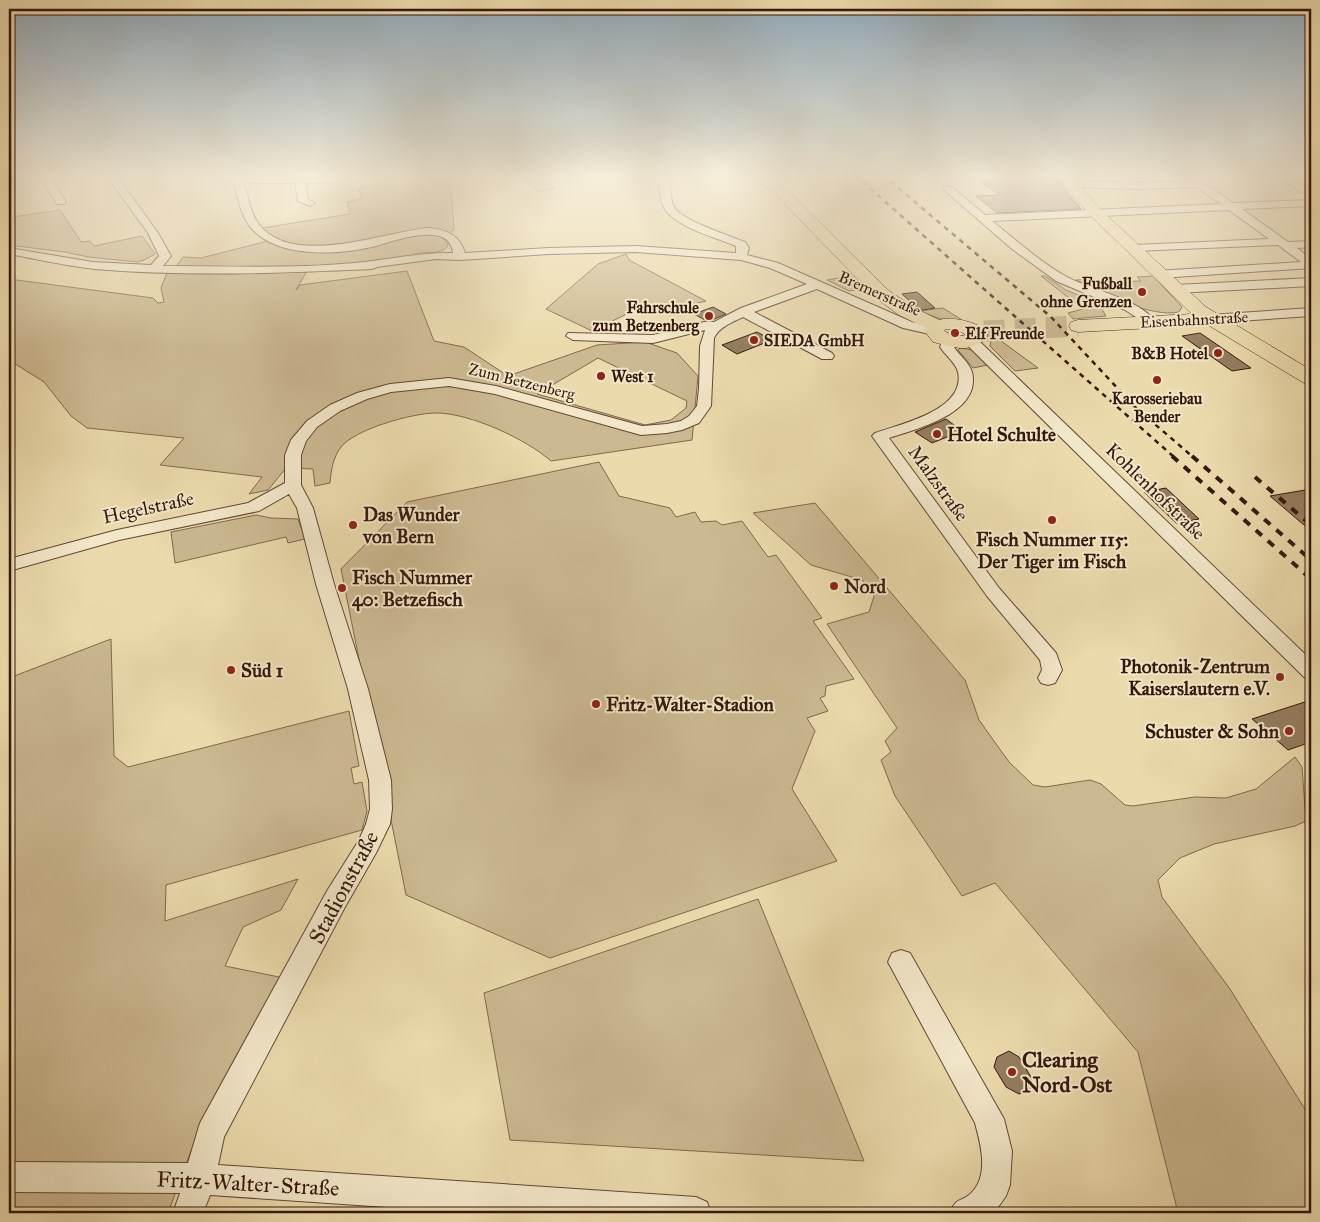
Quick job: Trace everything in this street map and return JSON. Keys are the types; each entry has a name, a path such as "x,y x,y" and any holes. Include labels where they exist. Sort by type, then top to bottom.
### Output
{"main road":[{"path":"821,232 882,294 906,311 940,333 962,343 977,335"},
{"path":"1117,232 1229,340"},
{"path":"1209,319 1233,331 1311,379"},
{"name":"Eisenbahnstraße","path":"1078,326 1209,319"},
{"path":"1150,322 1205,329 1229,340 1311,389"}],"street":[{"path":"152,232 165,256 154,269"},
{"path":"263,232 274,240 301,246 327,248 363,245 413,234 440,233 454,241 460,257"},
{"path":"713,232 741,244 743,248 741,257"},
{"path":"1002,232 1061,278 1091,293 1140,313 1150,322"},
{"path":"1266,232 1311,265"},
{"path":"1134,248 1311,244"},
{"name":"Bremerstraße","path":"9,251 93,265 154,269 263,270 422,264 460,257 636,249 741,257 774,265 908,325 940,333"},
{"path":"1160,274 1311,265"},
{"path":"1176,289 1311,282"},
{"path":"572,336 653,339 704,326 717,326 744,312 818,284"},
{"path":"744,312 827,356"},
{"name":"Eisenbahnstraße","path":"1209,319 1311,312"},
{"name":"Zum Betzenberg","path":"293,485 293,455 299,440 312,424 335,408 362,396 399,387 449,382 471,384 641,430 681,426 698,416 704,408 706,398 706,342 708,336 717,326"},
{"name":"Malzstraße","path":"940,333 947,347 965,371 967,383 964,394 948,410 880,436 993,592 1049,658 1052,670 1048,678"},
{"name":"Kohlenhofstraße","path":"977,335 1311,672"},
{"name":"Hegelstraße","path":"9,565 116,535 253,507 293,485"},
{"name":"Stadionstraße","path":"188,1213 200,1178 210,1133 336,899 368,846 378,824 381,809 380,780 358,688 325,584 305,508 293,485"},
{"path":"902,962 989,1120 997,1151 995,1185 981,1205 966,1213"},
{"name":"Fritz-Walter-Straße","path":"9,1177 200,1178 696,1213"}],"shaded area":[{"path":"9,232 74,232 81,242 90,241 94,246 142,236 155,254 138,262 88,257 9,245"},
{"path":"259,232 450,232 441,237 448,246 445,249 382,260 297,266 182,267 177,265 183,257 201,258 268,241"},
{"path":"626,254 629,260 706,301 665,311 645,305 592,331 546,309 598,264"},
{"path":"307,271 296,290 300,285 407,271 434,341 464,347 508,376 597,345 645,342 677,353 698,376 692,440 551,461 513,436 481,422 450,414 426,414 385,423 348,440 336,455 330,483 315,486 313,469 286,468 268,490 249,494 262,477 160,465 184,438 87,428 71,416 44,382 9,360 9,279 153,298 158,303 164,302 161,288 167,273 232,274","holes":["598,358 687,401 686,408 671,420 645,425 537,394"]},
{"path":"850,276 862,287 861,289 849,291 827,280"},
{"path":"1041,276 1045,276 1066,290 1098,303 1106,316 1073,319 1068,313 1083,309"},
{"path":"1153,276 1182,307 1179,312 1167,313 1141,308 1076,280 1090,279 1094,283 1141,281 1137,277"},
{"path":"943,308 962,320 941,319 919,311"},
{"path":"997,338 1038,368 1015,371 990,346 991,341"},
{"path":"960,348 972,350 988,365 973,368 958,350"},
{"name":"Fritz-Walter-Stadion","path":"599,462 619,496 670,508 676,517 695,512 701,522 716,521 722,525 742,521 768,557 776,555 822,618 813,621 854,679 826,686 825,696 820,698 828,711 807,718 815,731 792,789 837,861 550,958 406,895 341,569 407,502"},
{"path":"815,503 965,680 979,720 1009,762 1033,785 1045,787 1090,780 1101,784 1125,805 1133,806 1195,797 1226,798 1256,789 1295,757 1302,767 1306,821 1295,826 1214,844 1180,858 1158,880 1162,897 1230,989 1311,1119 1311,1213 1178,1213 1138,1052 995,883 962,896 895,796 881,760 891,752 885,741 897,728 827,624 869,612 875,593 862,580 811,565 753,513"},
{"path":"256,515 271,518 298,519 305,539 288,543 286,537 175,563 171,532"},
{"path":"111,639 114,756 128,767 349,711 359,766 351,768 354,784 362,782 367,811 362,830 166,885 165,921 298,879 281,910 243,927 225,966 284,978 195,1140 168,1213 9,1213 9,678"},
{"path":"758,899 864,1161 510,1140 484,993"}],"building":[{"path":"917,292 935,308 923,310 902,294"},
{"name":"Fahrschule zum Betzenberg","path":"713,307 726,314 712,320 705,320 694,314"},
{"name":"SIEDA GmbH","path":"757,332 772,340 737,354 722,345"},
{"name":"B&B Hotel","path":"1200,333 1251,368 1232,371 1182,336"},
{"name":"Hotel Schulte","path":"946,419 962,431 932,443 915,432"},
{"path":"1166,488 1199,519 1176,523 1144,492"},
{"path":"1311,489 1311,531 1270,496"},
{"name":"Schuster & Sohn","path":"1311,700 1311,742 1288,750 1252,719"},
{"name":"Clearing Nord-Ost","path":"1009,1051 1019,1057 1031,1077 1032,1089 1019,1094 1006,1087 994,1067 997,1057"}],"tunnel":[{"path":"984,331 1078,326"}],"railway":[{"path":"920,232 1174,457"},
{"path":"950,232 1051,317 1135,407 1193,457"},
{"path":"1172,456 1311,579"},
{"path":"1192,456 1311,560"},
{"path":"1255,477 1311,525"}],"place":[{"name":"Fußball ohne Grenzen","path":"1142,292"},
{"name":"Fahrschule zum Betzenberg","path":"709,316"},
{"name":"Elf Freunde","path":"955,333"},
{"name":"SIEDA GmbH","path":"754,340"},
{"name":"B&B Hotel","path":"1218,353"},
{"name":"West 1","path":"601,376"},
{"name":"Karosseriebau Bender","path":"1157,380"},
{"name":"Hotel Schulte","path":"937,434"},
{"name":"Fisch Nummer 115: Der Tiger im Fisch","path":"1052,520"},
{"name":"Das Wunder von Bern","path":"353,525"},
{"name":"Nord","path":"834,586"},
{"name":"Fisch Nummer 40: Betzefisch","path":"342,588"},
{"name":"Süd 1","path":"231,670"},
{"name":"Photonik-Zentrum Kaiserslautern e.V.","path":"1280,677"},
{"name":"Fritz-Walter-Stadion","path":"596,704"},
{"name":"Schuster & Sohn","path":"1289,731"},
{"name":"Clearing Nord-Ost","path":"1012,1072"}]}
